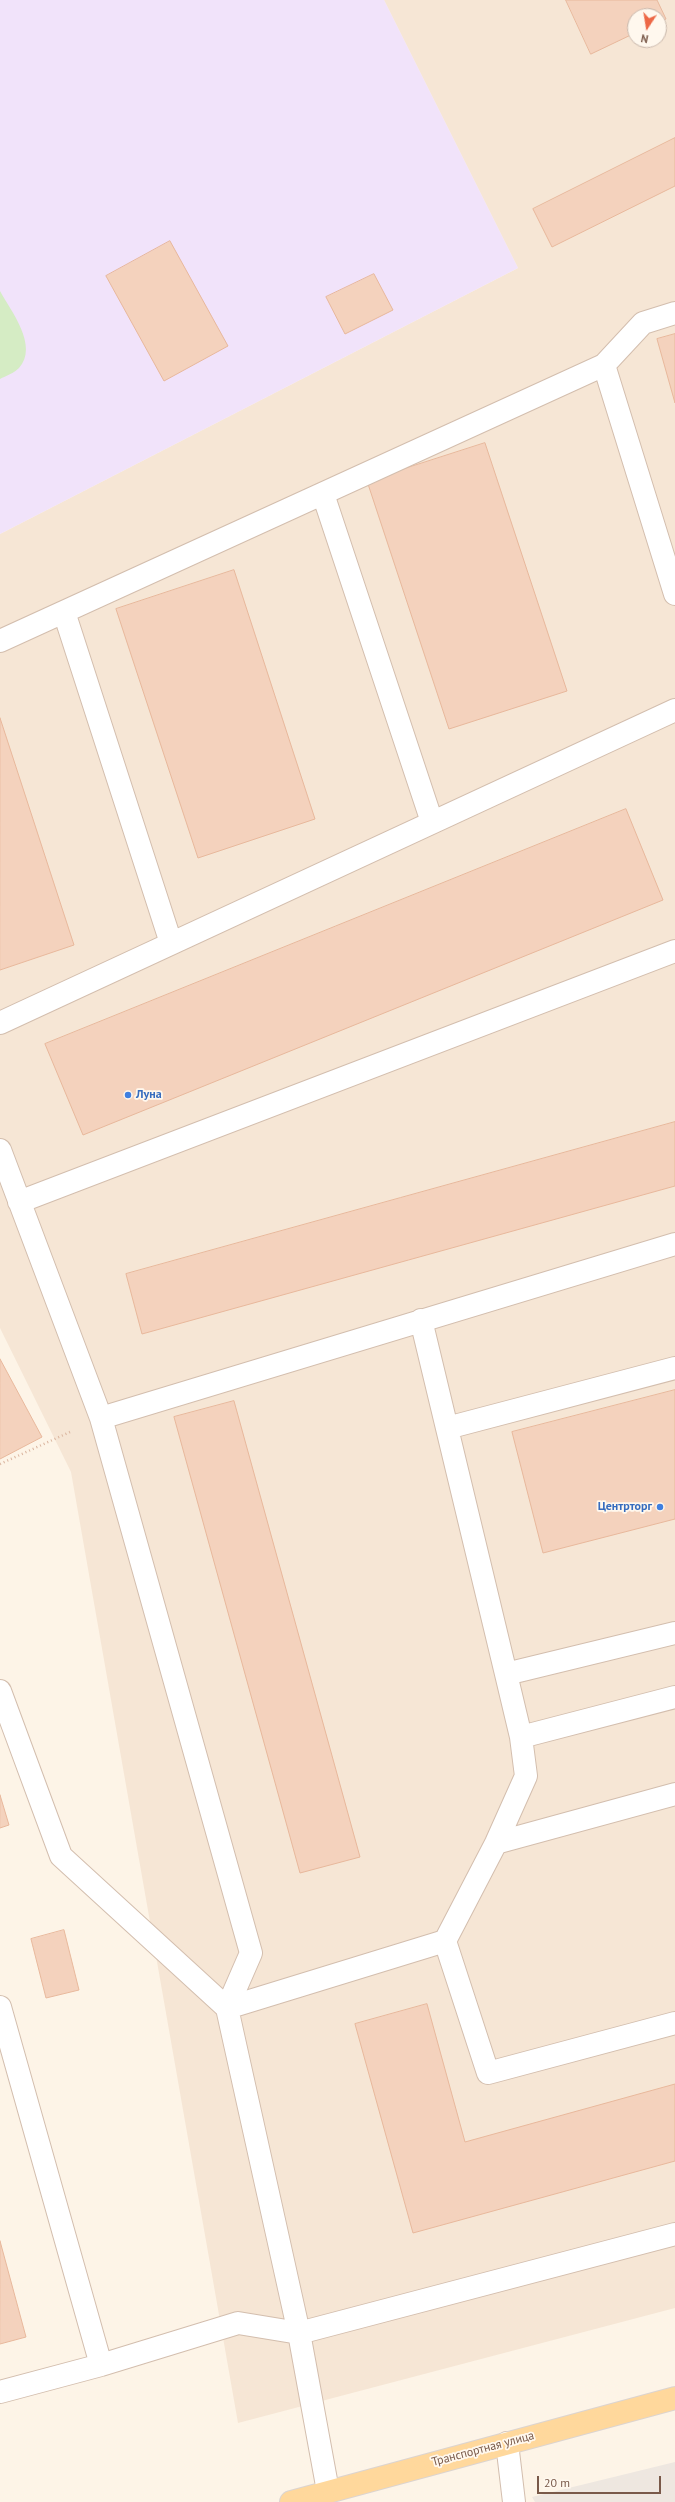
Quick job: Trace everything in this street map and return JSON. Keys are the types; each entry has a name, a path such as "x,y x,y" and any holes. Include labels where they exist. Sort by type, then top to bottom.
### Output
{"main road":[{"name":"Транспортная улица","path":"291,2502 675,2398"}],"lane":[{"path":"0,641 604,365 643,323 675,314"},
{"path":"604,365 675,594"},
{"path":"323,494 432,822"},
{"path":"64,612 171,944"},
{"path":"0,1023 675,710"},
{"path":"19,1202 675,951"},
{"path":"0,1150 101,1418 251,1953 227,2008"},
{"path":"101,1418 675,1244"},
{"path":"227,2008 445,1941 496,1843 526,1776 521,1737 421,1320"},
{"path":"447,1428 675,1368"},
{"path":"506,1674 675,1633"},
{"path":"0,1691 62,1856 227,2008 299,2333 328,2491"},
{"path":"521,1737 675,1697"},
{"path":"496,1843 675,1794"},
{"path":"445,1941 488,2073 675,2022"},
{"path":"0,2007 101,2365"},
{"path":"0,2392 101,2365 238,2323 299,2333 675,2234"},
{"path":"507,2443 514,2502"}],"path":[{"path":"0,1464 101,1418"}],"shaded area":[{"path":"0,0 384,0 518,268 0,534"},
{"path":"384,0 675,0 675,2308 238,2423 71,1472 0,1328 0,534 518,268"},
{"path":"675,2462 675,2502 535,2502 532,2497"}],"green space":[{"path":"0,291 21,329 25,339 26,350 24,359 19,368 0,379"}],"building":[{"path":"566,0 657,0 661,8 627,8 627,37 591,54"},
{"path":"675,138 675,186 552,247 533,209"},
{"path":"170,241 228,346 164,381 106,276"},
{"path":"374,274 393,310 345,334 326,297"},
{"path":"675,334 675,403 657,339"},
{"path":"485,443 567,691 449,729 367,481"},
{"path":"234,570 315,819 198,858 116,609"},
{"path":"0,718 74,945 0,970"},
{"path":"626,809 663,900 83,1135 45,1044"},
{"path":"675,1122 675,1186 142,1334 126,1274"},
{"path":"0,1359 42,1437 0,1459"},
{"path":"675,1390 675,1519 543,1553 512,1432"},
{"path":"234,1401 360,1857 300,1873 174,1417"},
{"path":"0,1795 9,1825 0,1828"},
{"path":"64,1930 79,1990 46,1998 31,1939"},
{"path":"427,2004 465,2142 675,2084 675,2161 413,2233 355,2024"},
{"path":"0,2241 26,2337 0,2344"}],"place":[{"name":"Луна","path":"128,1095"},
{"name":"Центрторг","path":"660,1507"}]}
